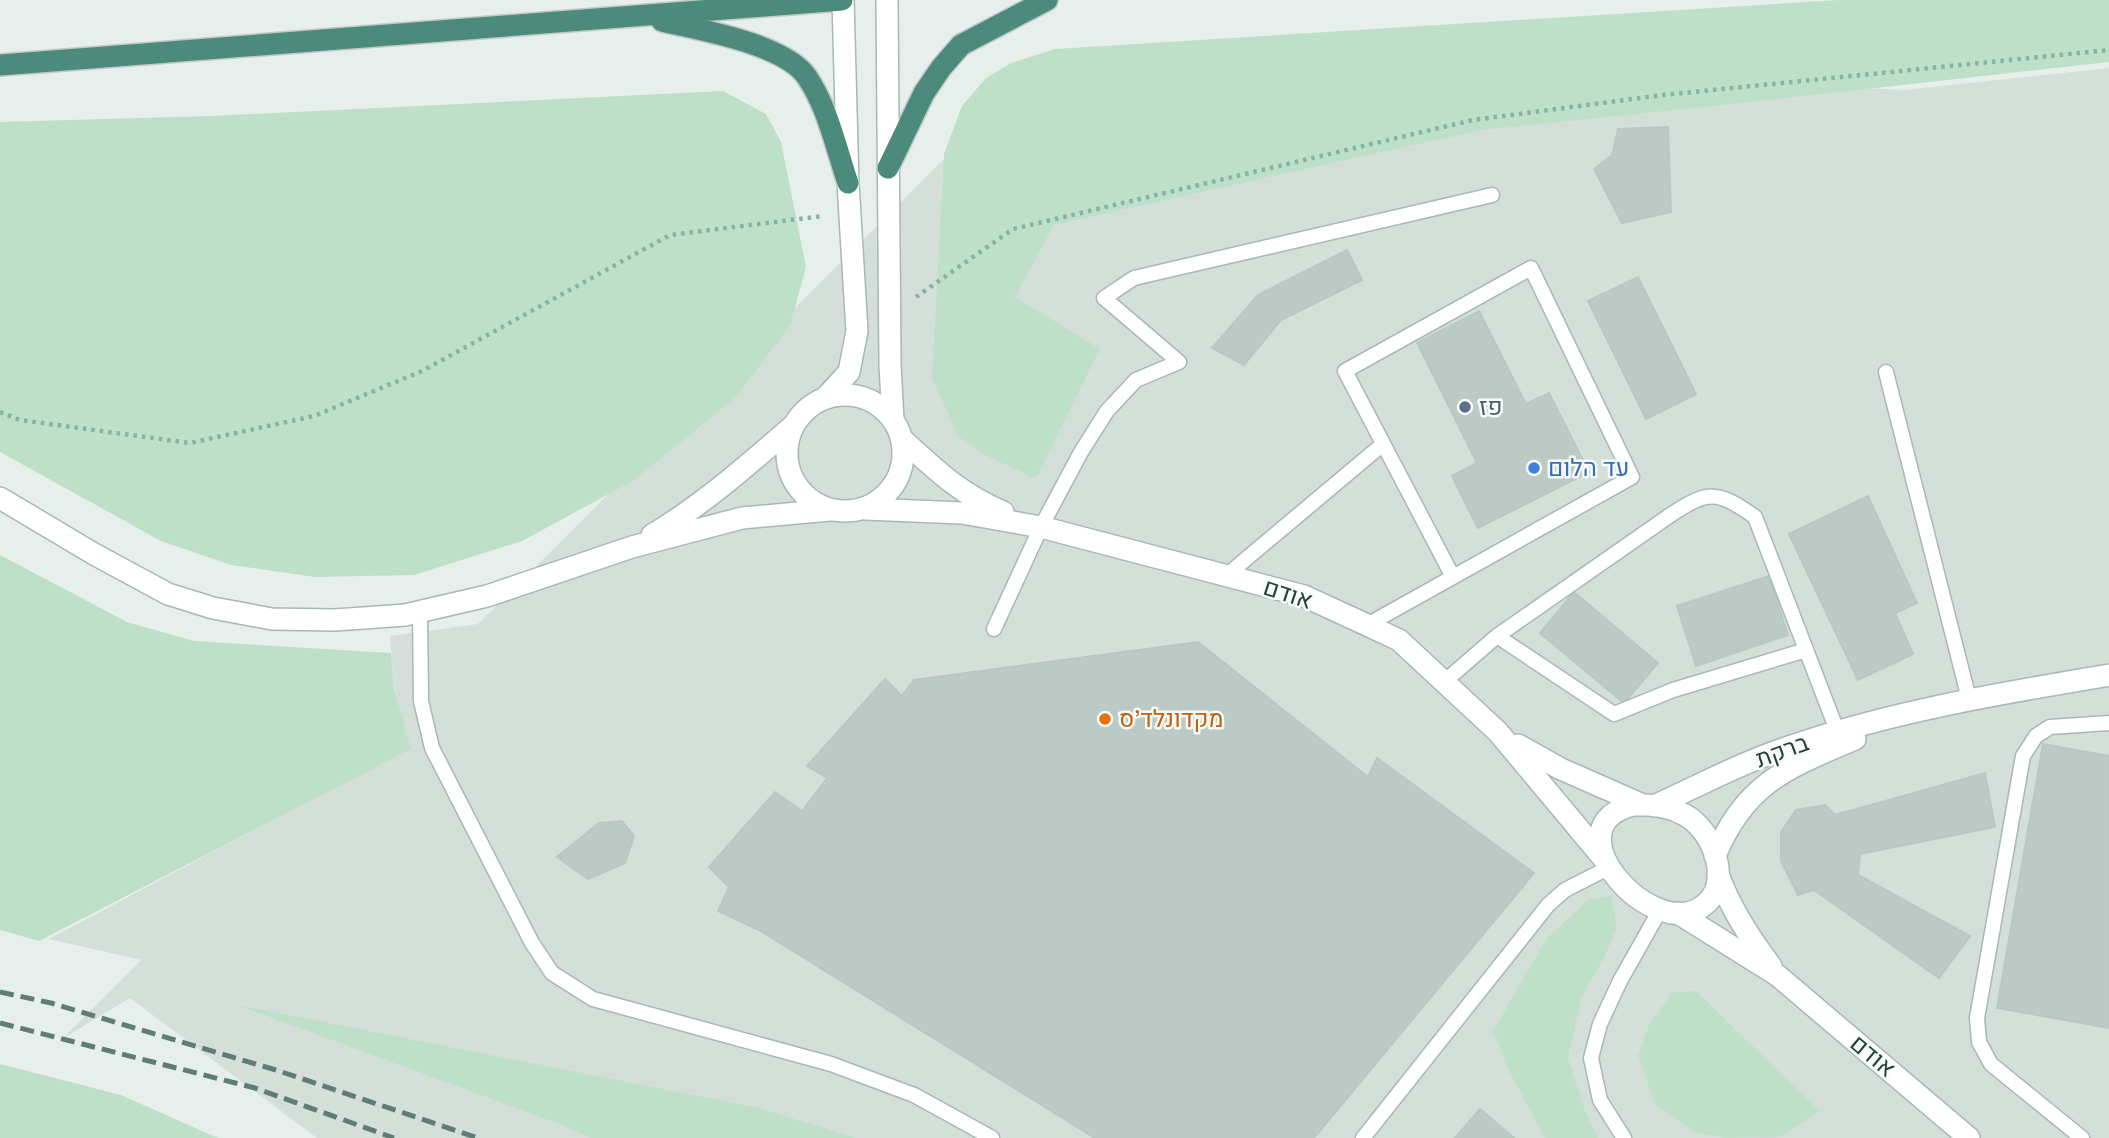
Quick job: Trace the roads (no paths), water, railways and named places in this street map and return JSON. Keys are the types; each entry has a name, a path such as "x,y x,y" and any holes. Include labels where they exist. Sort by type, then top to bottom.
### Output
{"highway":[{"path":"0,65 842,0"},
{"path":"888,168 924,93 961,45 1047,0"},
{"path":"643,16 746,42 781,55 806,75 823,108 848,183"}],"street":[{"path":"825,398 849,372 857,331 848,183 842,0"},
{"path":"0,498 168,594 272,619 335,620 405,615 487,596 632,547 742,518 830,510 848,512 864,509 880,501 896,481 904,456 898,430 890,316 887,0"},
{"path":"632,547 687,513 734,477 794,425 813,404 825,398 840,395 870,400 883,409 898,430"},
{"path":"794,425 788,441 787,459 791,476 801,491 814,503 830,510"},
{"name":"אודם","path":"898,430 949,482 977,502 1041,527"},
{"name":"אודם","path":"864,509 962,513 1041,527 1304,596 1399,640 1499,732 1606,863"},
{"name":"ברקת","path":"1649,805 1756,759 1838,733 1969,699 2109,675"},
{"name":"ברקת","path":"1717,865 1735,815 1752,795 1773,779 1835,747 1915,713"},
{"name":"אודם","path":"1499,732 1561,769 1649,805"},
{"path":"1649,805 1677,811 1695,822 1712,845 1717,865 1714,893 1703,906 1696,911 1669,911 1632,893 1606,863 1600,841 1605,821 1624,807 1649,805"},
{"name":"אודם","path":"1717,865 1726,897 1752,942 1777,975"},
{"name":"אודם","path":"1669,911 1777,975 1969,1138"}],"lane":[{"path":"994,629 1041,527 1081,452 1107,411 1136,380 1179,362 1104,298 1134,278 1492,195"},
{"path":"1367,625 1453,577 1632,477 1531,268 1345,371 1453,577"},
{"path":"1886,372 1969,699"},
{"path":"1227,575 1383,444"},
{"path":"1444,682 1497,636 1697,498 1718,496 1735,503 1755,517 1838,733"},
{"path":"420,612 421,701 432,748 532,943 552,973 593,999 831,1064 914,1095 992,1138"},
{"path":"1497,636 1614,714 1673,690 1806,650"},
{"path":"2082,1138 1991,1064 1979,1042 1977,1018 2023,756 2036,736 2050,727 2109,723"},
{"path":"1363,1138 1548,905 1564,890 1606,863"},
{"path":"1624,1138 1600,1100 1591,1058 1600,1024 1669,911"}],"railway":[{"path":"0,992 51,1003 276,1070 478,1138"},
{"path":"0,1023 255,1088 394,1138"}],"place":[{"name":"פז","path":"1465,407"},
{"name":"עד הלום","path":"1534,468"},
{"name":"מקדונלד'ס","path":"1105,719"}]}
